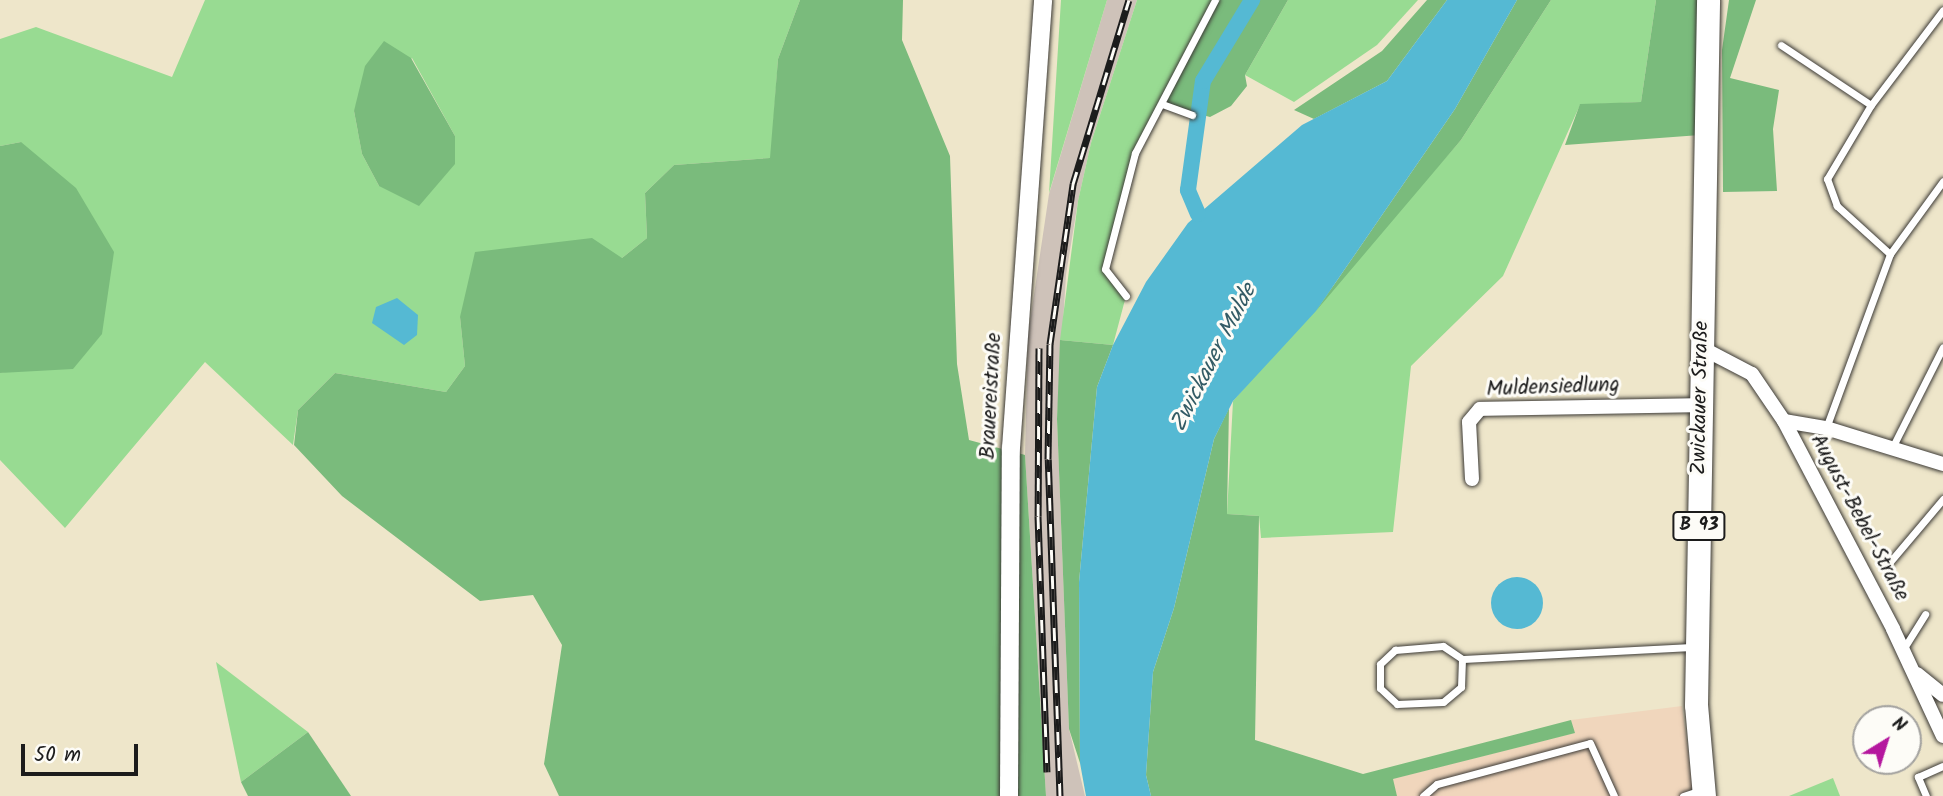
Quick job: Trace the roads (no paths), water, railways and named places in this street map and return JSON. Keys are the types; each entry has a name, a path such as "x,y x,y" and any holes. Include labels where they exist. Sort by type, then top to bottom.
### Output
{"main road":[{"name":"Zwickauer Straße","path":"1696,794 1709,0"}],"street":[{"name":"Brauereistraße","path":"1009,796 1011,448 1043,0"},
{"name":"August-Bebel-Straße","path":"1702,348 1752,374 1784,421 1916,673 1943,736"},
{"name":"Muldensiedlung","path":"1472,479 1469,422 1480,409 1701,405"},
{"path":"1784,421 1826,428 1891,451 1943,464"},
{"path":"1916,673 1943,695"}],"lane":[{"path":"1126,296 1105,269 1135,153 1215,0"},
{"path":"1890,254 1837,206 1828,186 1831,168 1871,105 1943,10"},
{"path":"1781,45 1871,105"},
{"path":"1162,104 1192,115"},
{"path":"1826,428 1890,254 1943,181"},
{"path":"1891,451 1943,347"},
{"path":"1889,563 1943,499"},
{"path":"1903,649 1925,614"},
{"path":"1462,659 1461,687 1443,702 1397,704 1380,688 1380,664 1395,650 1443,646 1462,659 1697,646"},
{"path":"1423,796 1437,784 1590,743 1614,796"},
{"path":"1926,796 1918,776 1943,766"}],"water":[{"name":"Zwickauer Mulde","path":"1447,0 1517,0 1455,109 1316,311 1233,401 1214,439 1174,608 1153,672 1146,775 1151,796 1086,796 1080,763 1079,582 1097,387 1113,345 1146,282 1188,223 1302,125 1387,81"},
{"path":"397,298 418,315 417,335 404,345 372,323 376,307"},
{"path":"1517,577 1536,584 1543,603 1536,622 1517,629 1498,622 1491,603 1498,584"}],"waterway":[{"path":"1198,214 1188,190 1203,81 1252,0"}],"railway":[{"path":"1060,796 1048,459 1050,344 1073,184 1129,0"},
{"path":"1039,348 1038,516 1047,772"}]}
